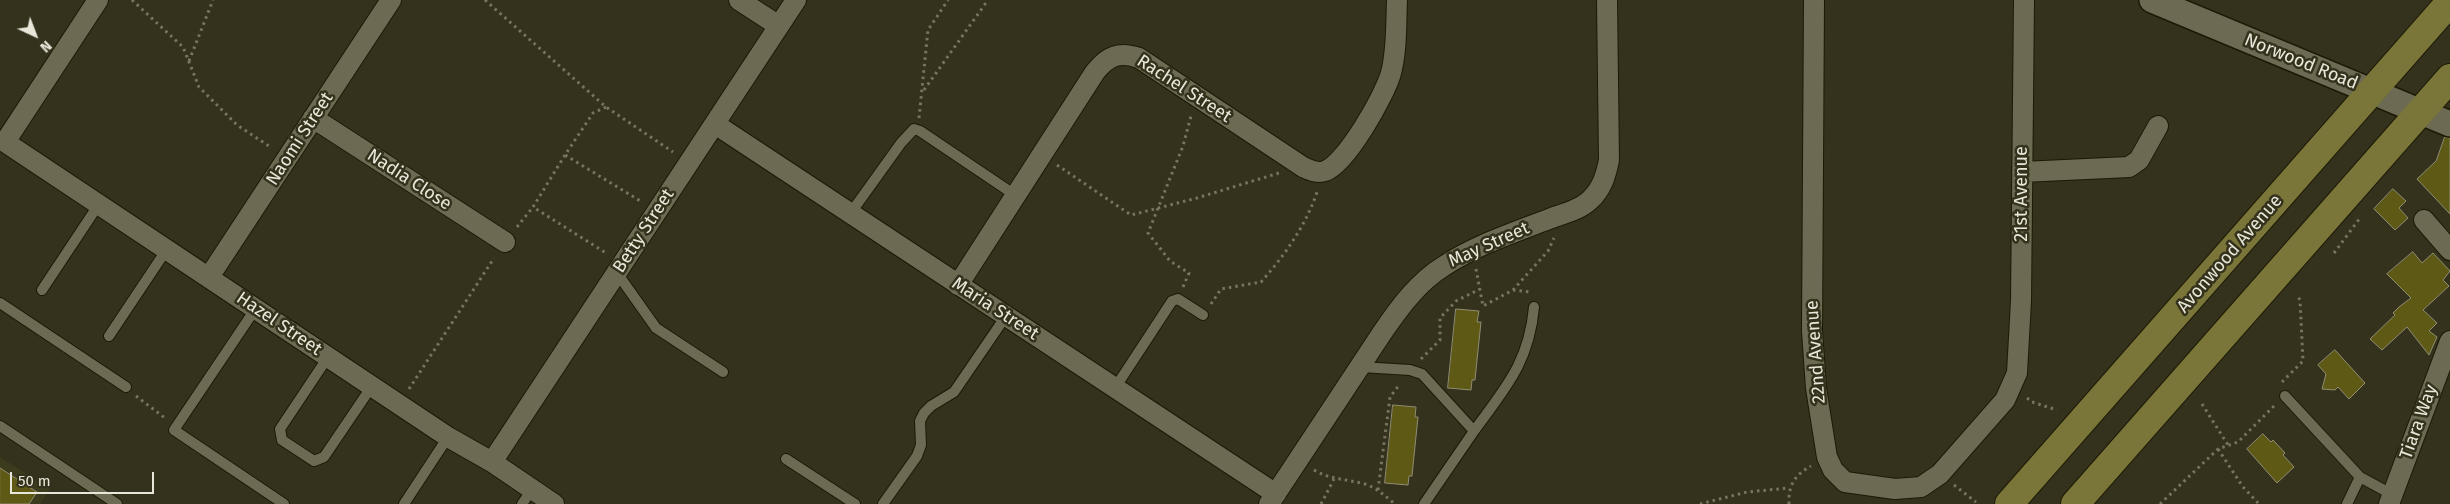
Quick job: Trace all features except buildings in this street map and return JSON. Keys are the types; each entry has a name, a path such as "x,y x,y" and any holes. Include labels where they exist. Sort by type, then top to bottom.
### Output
{"main road":[{"name":"Avonwood Avenue","path":"2009,504 2450,2"},
{"path":"2075,504 2450,78"}],"street":[{"path":"2,145 98,0"},
{"name":"Naomi Street","path":"209,277 391,0"},
{"path":"739,0 779,26"},
{"name":"Betty Street","path":"492,462 796,0"},
{"path":"1323,172 1330,168 1344,154 1376,108 1384,92 1391,73 1394,53 1397,0"},
{"name":"May Street","path":"1273,499 1398,310 1417,288 1442,267 1472,249 1580,207 1598,193 1607,172 1609,160 1607,0"},
{"name":"22nd Avenue","path":"1814,0 1812,331 1816,388 1827,457 1838,477 1854,484 1895,489 1915,488 1927,484 1940,474 2005,400 2012,386"},
{"name":"21st Avenue","path":"2012,386 2019,357 2024,0"},
{"name":"Norwood Road","path":"2152,0 2450,124"},
{"name":"Rachel Street","path":"958,285 1103,62 1118,54 1139,58 1293,161 1313,172 1323,172"},
{"name":"Nadia Close","path":"313,118 505,242"},
{"name":"Maria Street","path":"714,124 1115,388 1273,499"},
{"path":"2022,172 2129,167 2139,160 2158,126"},
{"name":"Hazel Street","path":"2,145 98,204 448,437 492,462 527,496 554,504"},
{"path":"2424,220 2450,250"},
{"name":"Tiara Way","path":"2391,499 2450,341"}],"lane":[{"path":"850,214 911,130 917,130 1015,195"},
{"path":"42,290 98,204"},
{"path":"108,336 167,250"},
{"path":"620,268 656,328 723,372"},
{"path":"1115,388 1170,304 1178,299 1203,315"},
{"path":"0,302 126,387"},
{"path":"256,308 176,426 175,431 284,504"},
{"path":"1424,504 1522,361 1530,339 1534,308"},
{"path":"883,504 919,450 920,421 924,413 931,406 954,392 1006,316"},
{"path":"328,357 280,429 282,440 314,461 324,457 372,386"},
{"path":"1361,367 1410,370 1422,374 1474,430"},
{"path":"2285,396 2360,476 2391,499"},
{"path":"0,426 117,504"},
{"path":"404,504 448,437"},
{"path":"786,459 855,504"},
{"path":"2347,504 2360,476"}],"path":[{"path":"132,0 183,47 199,87 237,126 287,158"},
{"path":"189,61 213,0"},
{"path":"486,0 606,107 690,162"},
{"path":"917,130 923,90 928,30 948,0"},
{"path":"923,90 988,0"},
{"path":"1178,299 1189,273 1170,261 1148,233 1156,209 1183,146 1196,96"},
{"path":"400,405 505,242 533,207 593,113 606,107"},
{"path":"1042,154 1131,215 1276,176 1293,161"},
{"path":"565,155 657,212"},
{"path":"1203,315 1221,289 1261,282 1280,260 1311,210 1323,172"},
{"path":"533,207 620,268"},
{"path":"1477,277 1483,306 1512,290 1548,251"},
{"path":"1512,290 1539,293"},
{"path":"2160,504 2218,449 2238,442 2285,396 2278,386 2303,361 2300,300 2297,295"},
{"path":"2012,386 2032,402 2057,410"},
{"path":"126,387 141,402 176,426"},
{"path":"2202,404 2228,445"},
{"path":"2218,449 2243,488 2259,504"},
{"path":"1789,504 1788,488 1800,472 1827,457"},
{"path":"1940,474 1976,502"},
{"path":"1322,475 1364,484 1378,490 1395,504"},
{"path":"1321,504 1334,479"},
{"path":"1700,504 1747,492 1788,488"}],"shaded area":[{"path":"0,457 50,489 40,504 0,504"}]}
